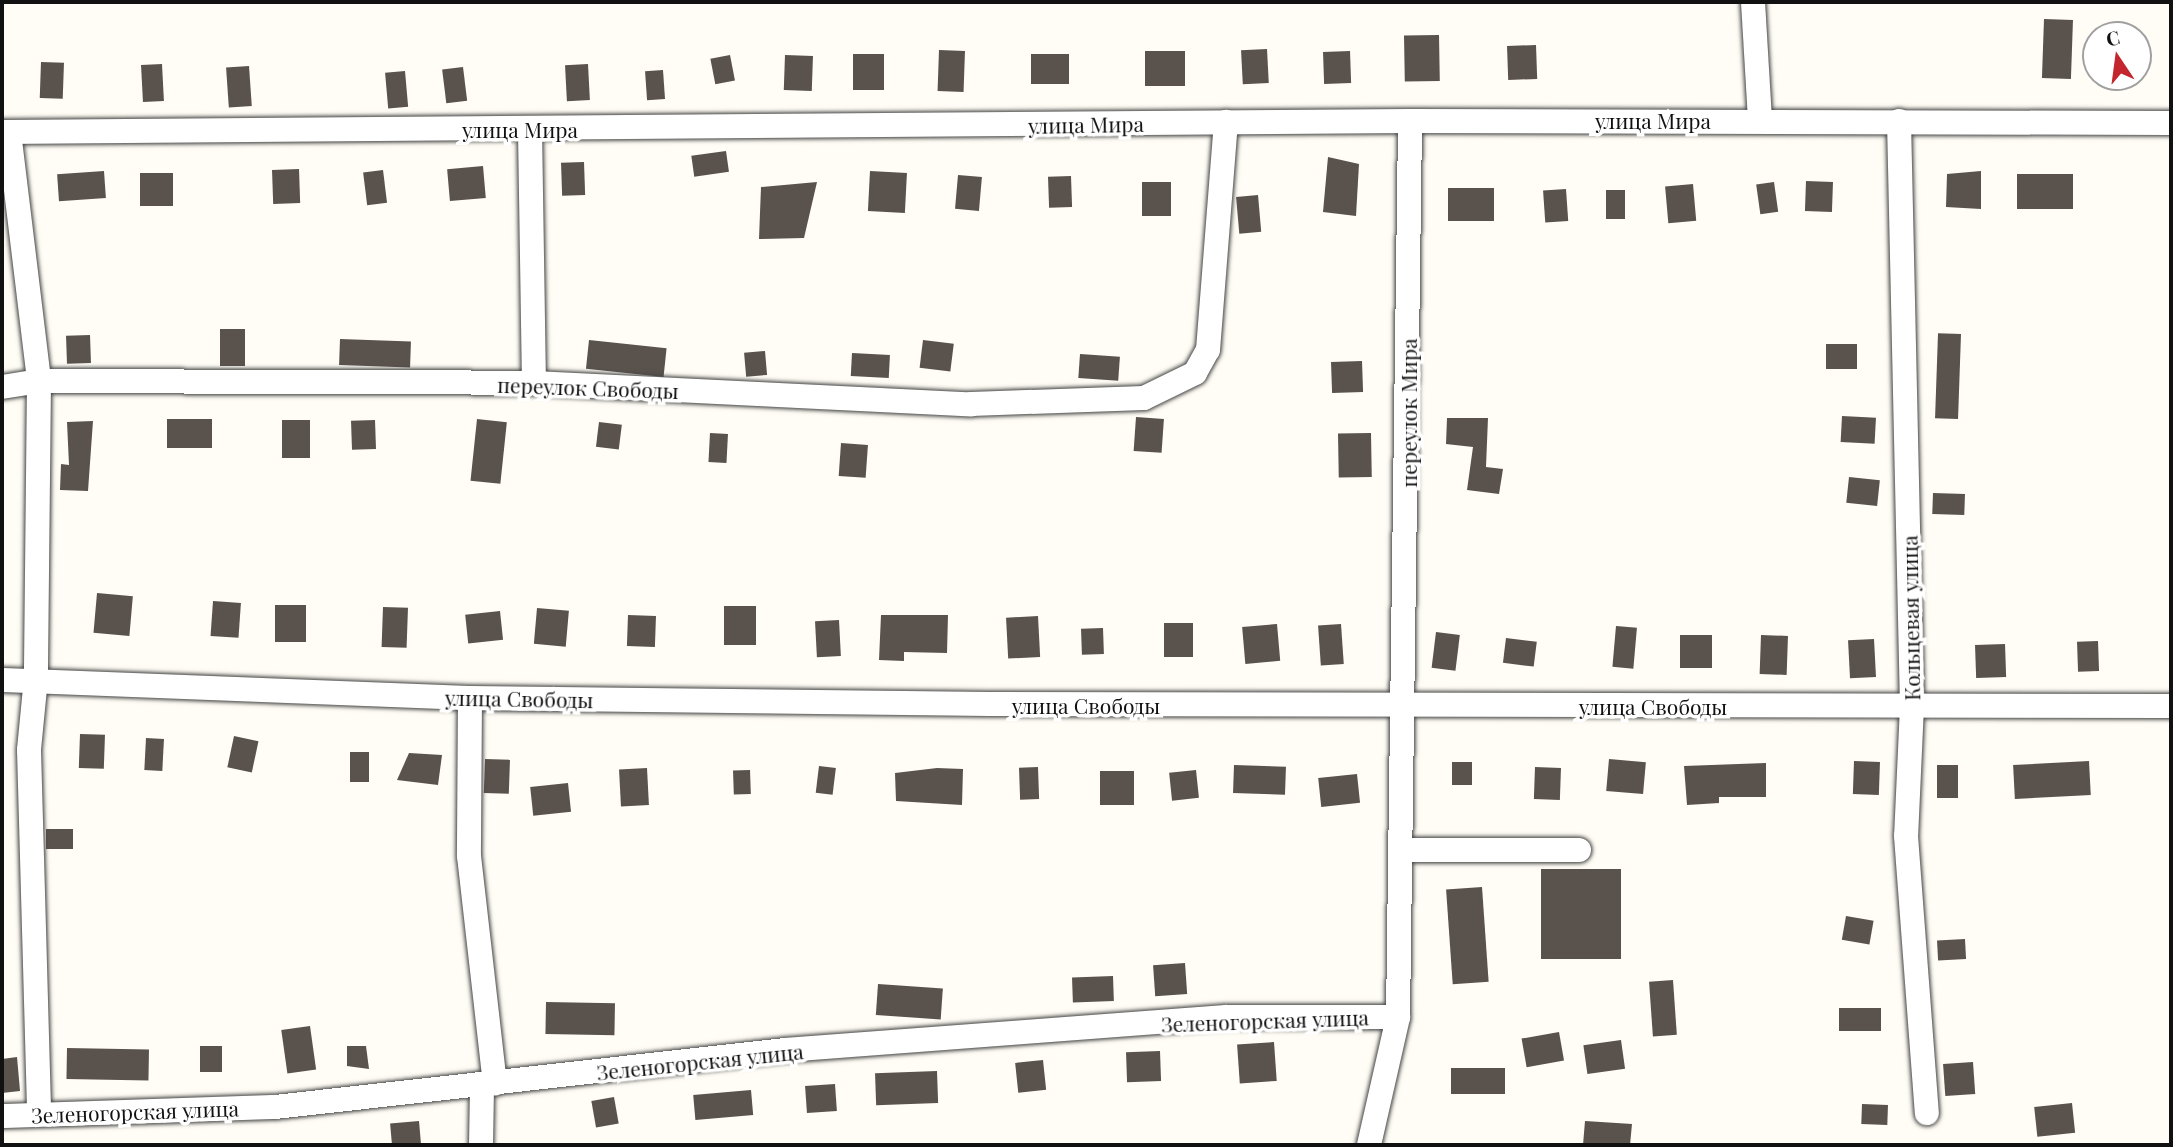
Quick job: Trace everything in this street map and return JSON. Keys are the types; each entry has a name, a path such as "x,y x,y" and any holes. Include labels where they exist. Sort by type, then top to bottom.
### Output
{"street":[{"path":"1753,2 1760,120"},
{"name":"улица Мира","path":"5,132 530,130 1410,121 2171,123"},
{"name":"переулок Мира","path":"1369,1145 1398,1017 1406,706 1410,121"},
{"name":"Кольцевая улица","path":"1899,121 1912,706 1906,836 1927,1113"},
{"name":"переулок Свободы","path":"2,387 39,381 534,383 971,404 1144,398 1173,387 1195,373 1208,350 1226,122"},
{"path":"530,130 534,383"},
{"path":"5,132 39,381 36,677 30,789 39,1112"},
{"name":"улица Свободы","path":"2,680 36,677 470,698 1406,706 2171,706"},
{"path":"470,698 469,856 488,1084 481,1145"},
{"path":"1403,849 1579,850"},
{"name":"Зеленогорская улица","path":"2,1116 39,1112 275,1107 785,1050 1226,1017 1398,1017"}],"building":[{"path":"2044,19 2073,20 2071,79 2042,78"},
{"path":"1439,35 1440,81 1405,82 1404,36"},
{"path":"1536,45 1537,79 1508,80 1507,46"},
{"path":"1267,49 1269,83 1243,84 1241,50"},
{"path":"939,50 965,51 964,92 938,91"},
{"path":"1145,51 1185,51 1185,86 1145,86"},
{"path":"1350,51 1351,83 1324,84 1323,52"},
{"path":"853,54 884,54 884,90 853,90"},
{"path":"1031,54 1069,54 1069,84 1031,84"},
{"path":"730,55 735,81 715,84 710,59"},
{"path":"785,55 813,56 812,91 784,90"},
{"path":"41,62 64,63 63,99 40,98"},
{"path":"162,64 164,101 143,102 141,65"},
{"path":"588,64 590,100 567,101 565,65"},
{"path":"249,66 252,106 229,108 226,68"},
{"path":"463,67 467,101 446,103 442,70"},
{"path":"663,70 665,99 647,100 645,71"},
{"path":"405,71 408,107 388,109 385,73"},
{"path":"726,151 729,172 694,177 691,156"},
{"path":"1328,157 1359,164 1356,216 1323,212"},
{"path":"584,162 585,195 562,196 561,163"},
{"path":"483,166 486,198 450,201 447,169"},
{"path":"299,169 300,203 273,204 272,170"},
{"path":"383,170 387,203 367,205 363,172"},
{"path":"104,171 106,198 59,201 57,174"},
{"path":"870,171 907,173 905,213 868,211"},
{"path":"1981,171 1981,209 1946,207 1947,174"},
{"path":"140,173 173,173 173,206 140,206"},
{"path":"2017,174 2073,174 2073,209 2017,209"},
{"path":"958,175 982,177 979,211 955,209"},
{"path":"1071,176 1072,207 1049,208 1048,177"},
{"path":"1806,181 1833,182 1832,212 1805,211"},
{"path":"817,182 804,238 759,239 761,187"},
{"path":"1142,182 1171,182 1171,216 1142,216"},
{"path":"1774,182 1778,212 1760,214 1756,185"},
{"path":"1693,184 1696,221 1668,223 1665,186"},
{"path":"1448,188 1494,188 1494,221 1448,221"},
{"path":"1566,189 1568,221 1545,223 1543,191"},
{"path":"1606,190 1625,190 1625,219 1606,219"},
{"path":"1258,195 1261,232 1239,234 1236,197"},
{"path":"220,329 245,329 245,366 220,366"},
{"path":"1938,333 1961,334 1958,419 1935,418"},
{"path":"90,335 91,363 67,364 66,336"},
{"path":"340,339 411,341 410,367 339,365"},
{"path":"589,340 667,348 664,377 586,369"},
{"path":"923,340 954,344 950,372 920,368"},
{"path":"1826,344 1857,344 1857,369 1826,369"},
{"path":"765,351 767,375 746,377 744,353"},
{"path":"852,353 890,355 889,378 851,376"},
{"path":"1080,354 1120,357 1118,381 1078,378"},
{"path":"1362,361 1363,392 1332,393 1331,362"},
{"path":"1842,416 1876,418 1875,444 1841,442"},
{"path":"1136,417 1164,419 1162,453 1134,451"},
{"path":"1447,418 1488,418 1486,467 1503,469 1499,494 1467,490 1473,447 1446,444"},
{"path":"167,419 212,419 212,448 167,448"},
{"path":"477,419 507,422 500,484 471,481"},
{"path":"282,420 310,420 310,458 282,458"},
{"path":"375,420 376,449 352,450 351,421"},
{"path":"93,421 88,491 60,490 61,464 69,465 67,422"},
{"path":"599,422 622,425 619,450 596,447"},
{"path":"710,433 728,434 726,463 708,462"},
{"path":"1371,433 1372,477 1339,478 1338,434"},
{"path":"841,443 868,445 866,478 839,476"},
{"path":"1849,477 1880,480 1877,506 1846,503"},
{"path":"1933,493 1965,494 1964,515 1932,514"},
{"path":"97,593 133,596 129,636 94,633"},
{"path":"213,601 241,603 238,638 211,636"},
{"path":"275,605 306,605 306,642 275,642"},
{"path":"724,606 756,606 756,645 724,645"},
{"path":"383,607 408,608 407,648 382,647"},
{"path":"537,608 569,611 566,647 534,644"},
{"path":"500,611 503,640 468,643 465,615"},
{"path":"628,615 656,616 655,647 627,646"},
{"path":"881,615 948,615 947,653 904,652 904,661 879,660"},
{"path":"1038,616 1040,657 1008,659 1006,618"},
{"path":"839,620 841,656 817,657 815,621"},
{"path":"1164,623 1193,623 1193,657 1164,657"},
{"path":"1277,624 1280,661 1245,664 1242,627"},
{"path":"1341,624 1344,664 1321,666 1318,626"},
{"path":"1616,626 1637,628 1633,669 1612,667"},
{"path":"1103,628 1104,654 1082,655 1081,629"},
{"path":"1436,632 1460,635 1455,671 1432,668"},
{"path":"1680,635 1712,635 1712,668 1680,668"},
{"path":"1761,635 1788,636 1787,675 1760,674"},
{"path":"1506,638 1537,642 1534,667 1503,663"},
{"path":"1874,639 1876,677 1850,678 1848,640"},
{"path":"2098,641 2099,671 2078,672 2077,642"},
{"path":"2005,644 2006,677 1976,678 1975,645"},
{"path":"80,734 105,735 104,769 79,768"},
{"path":"234,736 258,741 252,772 227,767"},
{"path":"146,738 164,739 162,771 144,770"},
{"path":"350,752 369,752 369,782 350,782"},
{"path":"409,753 442,755 438,785 397,780"},
{"path":"485,759 510,760 509,794 484,793"},
{"path":"1609,759 1646,762 1643,794 1606,791"},
{"path":"1854,761 1880,762 1879,795 1853,794"},
{"path":"2089,761 2091,795 2015,799 2013,765"},
{"path":"1452,762 1472,762 1472,785 1452,785"},
{"path":"1766,763 1766,797 1719,797 1719,803 1687,805 1684,766"},
{"path":"1234,765 1286,767 1285,795 1233,793"},
{"path":"1937,765 1958,765 1958,798 1937,798"},
{"path":"819,766 836,768 833,795 816,793"},
{"path":"1038,767 1039,799 1020,800 1019,768"},
{"path":"1535,767 1561,768 1560,800 1534,799"},
{"path":"647,768 649,805 621,806 619,769"},
{"path":"937,768 963,769 962,805 896,801 895,773"},
{"path":"750,770 751,794 734,795 733,771"},
{"path":"1196,770 1199,798 1172,801 1169,773"},
{"path":"1100,771 1134,771 1134,805 1100,805"},
{"path":"1357,774 1360,803 1321,807 1318,778"},
{"path":"568,783 571,812 533,816 530,787"},
{"path":"46,829 73,829 73,849 46,849"},
{"path":"1541,869 1621,869 1621,959 1541,959"},
{"path":"1482,887 1489,982 1453,984 1446,890"},
{"path":"1846,916 1874,921 1869,944 1842,940"},
{"path":"1965,939 1966,959 1938,960 1937,940"},
{"path":"1185,963 1187,994 1155,996 1153,965"},
{"path":"1113,976 1114,1001 1073,1002 1072,977"},
{"path":"1673,980 1677,1035 1653,1037 1649,982"},
{"path":"878,984 943,989 941,1019 876,1015"},
{"path":"546,1002 615,1003 614,1035 545,1034"},
{"path":"1839,1008 1881,1008 1881,1031 1839,1031"},
{"path":"310,1026 316,1070 287,1074 281,1030"},
{"path":"1559,1032 1564,1061 1527,1067 1522,1039"},
{"path":"1621,1040 1625,1069 1587,1074 1583,1045"},
{"path":"1274,1042 1277,1081 1240,1083 1237,1045"},
{"path":"200,1046 222,1046 222,1072 200,1072"},
{"path":"347,1046 366,1046 369,1069 347,1066"},
{"path":"67,1048 149,1049 148,1080 66,1079"},
{"path":"1160,1051 1161,1081 1127,1082 1126,1052"},
{"path":"17,1057 20,1091 2,1093 2,1059"},
{"path":"1043,1060 1046,1090 1018,1093 1015,1063"},
{"path":"1973,1062 1975,1094 1945,1096 1943,1064"},
{"path":"1451,1068 1505,1068 1505,1094 1451,1094"},
{"path":"937,1071 938,1103 876,1105 875,1073"},
{"path":"835,1084 837,1111 807,1113 805,1086"},
{"path":"751,1090 753,1115 695,1120 693,1095"},
{"path":"614,1097 619,1124 596,1128 591,1101"},
{"path":"2072,1103 2075,1133 2037,1137 2034,1107"},
{"path":"1862,1104 1888,1105 1887,1125 1861,1124"},
{"path":"419,1121 421,1145 392,1145 390,1124"},
{"path":"1585,1121 1632,1124 1630,1145 1583,1145"}]}
